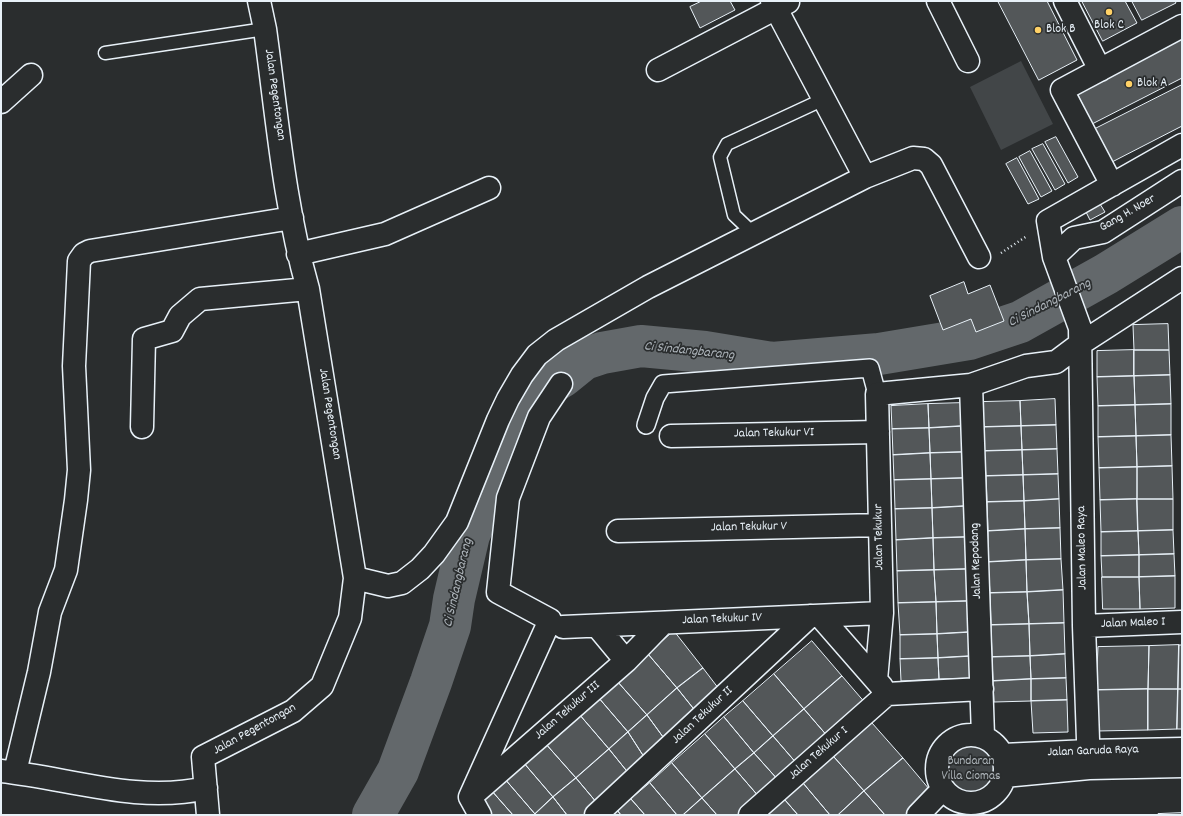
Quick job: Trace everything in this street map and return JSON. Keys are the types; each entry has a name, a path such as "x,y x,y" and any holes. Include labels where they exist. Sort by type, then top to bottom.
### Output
{"street":[{"path":"938,1 968,61"},
{"path":"1065,1 1100,70"},
{"path":"658,70 779,3 824,99 865,177"},
{"name":"Jalan Pegentongan","path":"206,788 203,758 293,711 322,686 350,618 355,578 308,290 298,254 292,218 261,13"},
{"path":"1112,185 1062,90 1182,26"},
{"path":"1,102 31,75"},
{"path":"1048,221 1182,145"},
{"path":"355,578 388,586 402,583 420,570 434,554 457,522 498,420 522,375 537,355 556,340 648,287 865,177 913,158 924,158 931,164 980,257"},
{"name":"Gang H. Noer","path":"1056,263 1074,238 1103,232 1182,181"},
{"path":"298,254 385,234 489,188"},
{"path":"208,815 206,788 164,794 113,789 8,772 39,672 50,612 66,570 76,500 79,470 74,366 79,261 84,254 90,251 292,218"},
{"name":"Jalan Maleo Raya","path":"1048,221 1056,263 1080,336 1084,626 1089,760"},
{"path":"646,425 654,401 663,384 870,368 877,394 971,385 1026,366 1056,362 1080,336 1182,278"},
{"path":"142,427 144,339 172,331 180,316 200,299 308,290"},
{"path":"475,806 550,620 498,592 508,498 539,417 561,384"},
{"name":"Jalan Kepodang","path":"971,385 983,736"},
{"name":"Jalan Tekukur","path":"877,394 882,613 882,687"},
{"name":"Jalan Tekukur VI","path":"671,436 878,432"},
{"name":"Jalan Tekukur V","path":"618,532 880,525"},
{"name":"Jalan Tekukur IV","path":"563,627 882,613"},
{"path":"815,616 882,687 982,689"},
{"name":"Jalan Tekukur II","path":"596,815 815,616"},
{"name":"Jalan Tekukur III","path":"475,806 626,661 663,622"},
{"name":"Jalan Maleo I","path":"1084,626 1182,622"},
{"path":"597,626 626,661"},
{"name":"Jalan Tekukur I","path":"750,815 882,687"},
{"path":"961,736 983,736 991,741 1004,765 999,789 992,797 983,802 972,804 961,802 951,797 943,790 938,780 937,769 939,758 943,748 951,741 961,736"},
{"name":"Jalan Garuda Raya","path":"1004,765 1089,760 1182,750"},
{"name":"Jalan Garuda Raya","path":"1089,760 1182,766"},
{"path":"918,815 943,790"}],"lane":[{"path":"105,53 261,13"},
{"path":"754,234 734,214 720,158 727,144 824,99"}],"path":[{"path":"980,257 984,260 994,258 1048,221"}],"green space":[{"path":"1021,61 1053,124 1001,150 970,87"},
{"name":"Bundaran Villa Ciomas","path":"971,739 988,744 996,752 1001,769 996,786 988,794 971,799 954,794 946,786 941,769 946,752 954,744"}],"building":[{"path":"702,1 730,1 735,10 700,28 690,7"},
{"name":"Blok B","path":"998,1 1047,1 1077,60 1039,80"},
{"name":"Blok C","path":"1082,1 1125,1 1137,23 1103,41"},
{"name":"Blok C","path":"1132,1 1175,1 1176,3 1142,20"},
{"name":"Blok A","path":"1182,36 1182,78 1092,124 1076,91"},
{"name":"Blok A","path":"1182,85 1182,126 1112,162 1095,129"},
{"path":"1056,137 1078,177 1068,183 1045,142"},
{"path":"1043,144 1065,184 1055,190 1032,149"},
{"path":"1030,151 1052,191 1041,197 1019,157"},
{"path":"1017,158 1039,199 1028,204 1006,164"},
{"path":"1100,204 1105,212 1090,220 1086,212"},
{"path":"964,282 968,294 990,285 1004,321 976,332 971,319 943,330 930,296"},
{"path":"1168,324 1169,350 1134,350 1133,325"},
{"path":"1134,350 1134,376 1097,377 1097,351"},
{"path":"1134,350 1169,350 1170,375 1134,376"},
{"path":"1170,375 1171,404 1135,405 1134,376"},
{"path":"1134,376 1135,405 1098,406 1097,377"},
{"path":"1055,399 1056,425 1021,426 1020,401"},
{"path":"1020,401 1021,426 984,427 982,402"},
{"path":"963,403 964,426 929,428 928,404"},
{"path":"928,404 929,428 892,429 891,406"},
{"path":"1171,404 1171,435 1136,436 1135,405"},
{"path":"1135,405 1136,436 1098,437 1098,406"},
{"path":"1056,425 1057,449 1022,450 1021,426"},
{"path":"964,426 965,452 930,453 929,428"},
{"path":"1021,426 1022,450 984,451 984,427"},
{"path":"929,428 930,453 893,455 892,429"},
{"path":"1171,435 1172,466 1137,467 1136,436"},
{"path":"1136,436 1137,467 1099,468 1098,437"},
{"path":"1057,449 1058,474 1023,475 1022,450"},
{"path":"1022,450 1023,475 986,476 984,451"},
{"path":"965,452 966,478 931,479 930,453"},
{"path":"930,453 931,479 894,480 893,455"},
{"path":"1172,466 1173,499 1137,499 1137,467"},
{"path":"1137,467 1137,499 1100,500 1099,468"},
{"path":"1058,474 1059,499 1024,501 1023,475"},
{"path":"1023,475 1024,501 987,502 986,476"},
{"path":"966,478 967,506 932,508 931,479"},
{"path":"931,479 932,508 895,509 894,480"},
{"path":"1059,499 1060,528 1025,529 1024,501"},
{"path":"1137,499 1173,499 1173,530 1138,531"},
{"path":"1137,499 1138,531 1101,532 1100,500"},
{"path":"1024,501 1025,529 988,531 987,502"},
{"path":"967,506 969,537 933,538 932,508"},
{"path":"932,508 933,538 896,540 895,509"},
{"path":"1060,528 1061,559 1026,560 1025,529"},
{"path":"1025,529 1026,560 988,562 988,531"},
{"path":"1173,530 1174,554 1139,555 1138,531"},
{"path":"1138,531 1139,555 1101,556 1101,532"},
{"path":"969,537 970,569 934,570 933,538"},
{"path":"933,538 934,570 897,571 896,540"},
{"path":"1174,554 1175,576 1139,577 1139,555"},
{"path":"1139,555 1139,577 1102,577 1101,556"},
{"path":"1061,559 1063,590 1027,592 1026,560"},
{"path":"1026,560 1027,592 990,593 988,562"},
{"path":"970,569 971,601 936,602 934,570"},
{"path":"934,570 936,602 898,603 897,571"},
{"path":"1175,576 1175,608 1140,609 1139,577"},
{"path":"1102,577 1139,577 1140,609 1103,609"},
{"path":"1063,590 1064,623 1029,624 1027,592"},
{"path":"1027,592 1029,624 991,625 990,593"},
{"path":"971,601 972,632 937,634 936,602"},
{"path":"936,602 937,634 900,635 898,603"},
{"path":"1064,623 1065,654 1030,656 1029,624"},
{"path":"1029,624 1030,656 992,657 991,625"},
{"path":"674,631 703,668 677,688 648,654"},
{"path":"972,632 973,656 938,658 937,634"},
{"path":"937,634 938,658 900,659 900,635"},
{"path":"812,641 842,676 804,709 774,674"},
{"path":"1179,645 1178,689 1148,689 1149,646"},
{"path":"1179,645 1182,645 1182,689 1178,689"},
{"path":"1149,646 1148,689 1096,690 1098,647"},
{"path":"648,654 677,688 647,715 617,681"},
{"path":"1065,654 1066,678 1031,679 1030,656"},
{"path":"973,656 974,678 939,679 938,658"},
{"path":"1030,656 1031,679 993,681 992,657"},
{"path":"938,658 939,679 901,681 900,659"},
{"path":"703,668 722,693 697,713 677,688"},
{"path":"774,674 804,709 773,736 743,701"},
{"path":"842,676 867,705 829,738 804,709"},
{"path":"1066,678 1067,700 1031,701 1031,679"},
{"path":"1031,679 1031,701 994,702 993,681"},
{"path":"617,681 647,715 628,732 598,697"},
{"path":"677,688 697,713 666,741 647,715"},
{"path":"1148,689 1148,730 1097,731 1096,690"},
{"path":"1148,689 1178,689 1177,729 1148,730"},
{"path":"1178,689 1182,689 1182,729 1177,729"},
{"path":"598,697 628,732 609,749 579,714"},
{"path":"1067,700 1068,732 1033,733 1031,701"},
{"path":"743,701 773,736 754,753 724,717"},
{"path":"804,709 829,738 798,765 773,736"},
{"path":"579,714 609,749 576,778 545,743"},
{"path":"647,715 666,741 646,760 628,732"},
{"path":"724,717 754,753 735,769 705,734"},
{"path":"872,723 903,758 864,791 834,757"},
{"path":"628,732 646,760 630,775 609,749"},
{"path":"705,734 735,769 702,798 672,763"},
{"path":"773,736 798,765 779,781 754,753"},
{"path":"545,743 576,778 553,797 523,762"},
{"path":"609,749 630,775 597,803 576,778"},
{"path":"754,753 779,781 760,798 735,769"},
{"path":"834,757 864,791 838,815 830,815 803,783"},
{"path":"903,758 935,796 913,815 885,815 864,791"},
{"path":"523,762 553,797 535,814 504,778"},
{"path":"672,763 702,798 683,815 677,815 650,783"},
{"path":"735,769 760,798 740,815 717,815 702,798"},
{"path":"504,778 535,814 534,815 513,815 491,790"},
{"path":"576,778 597,803 586,815 567,815 553,797"},
{"path":"650,783 677,815 645,815 631,799"},
{"path":"803,783 830,815 798,815 785,800"},
{"path":"491,790 513,815 487,815 476,803"},
{"path":"864,791 885,815 838,815"},
{"path":"553,797 567,815 535,814"},
{"path":"702,798 717,815 683,815"},
{"path":"631,799 645,815 621,815 617,810"},
{"path":"785,800 798,815 767,815"},
{"path":"617,810 621,815 612,815"},
{"path":"1182,813 1182,815 1158,815 1158,814"}],"waterway":[{"name":"Ci Sindangbarang","path":"373,815 398,771 431,682 450,626 454,599 469,535 513,433 535,393 563,376 584,359 602,353 641,346 705,352 772,363 879,354 969,339 1020,322 1106,274 1182,227"}],"place":[{"name":"Blok C","path":"1109,12"},
{"name":"Blok B","path":"1038,30"},
{"name":"Blok A","path":"1129,84"}]}
